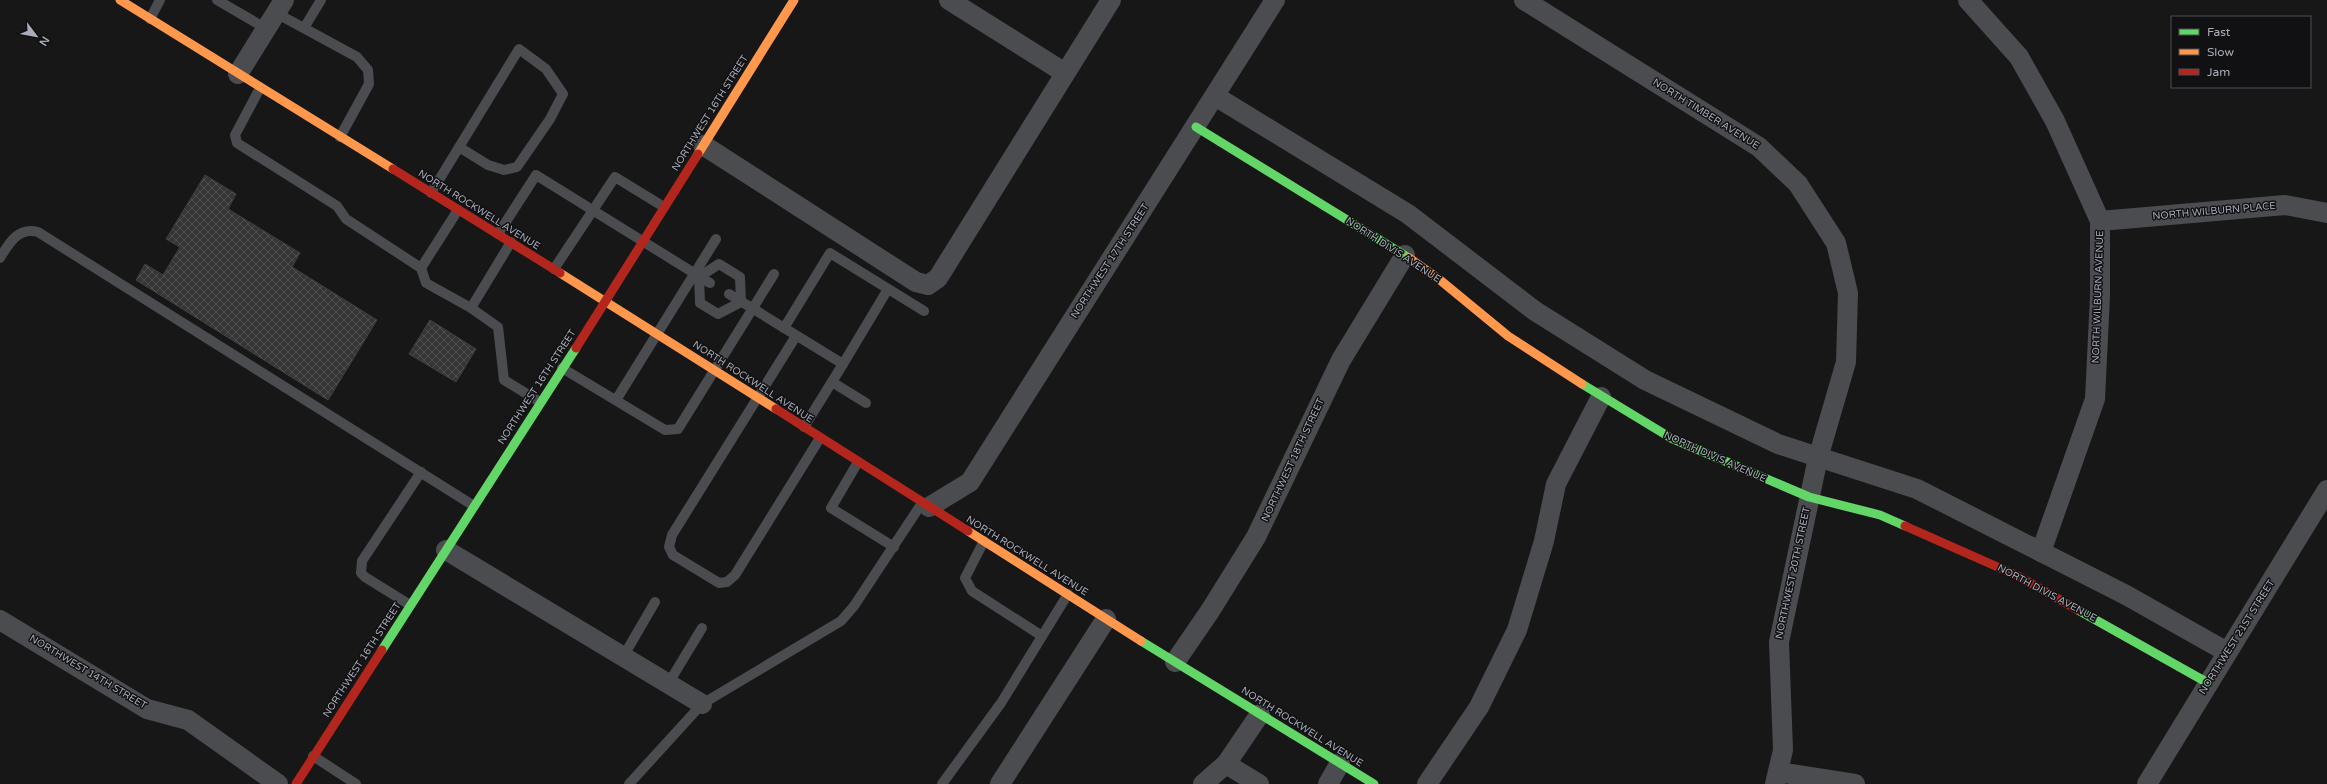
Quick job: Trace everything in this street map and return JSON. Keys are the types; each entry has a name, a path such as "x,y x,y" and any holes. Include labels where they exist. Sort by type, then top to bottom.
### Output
{"street":[{"name":"NORTH ROCKWELL AVENUE","path":"120,0 606,301 1175,662 1374,784"},
{"name":"NORTHWEST 16TH STREET","path":"296,784 606,301 642,241 794,0"},
{"path":"949,0 1065,73"},
{"path":"703,145 916,282 928,285 938,278 1111,0"},
{"name":"NORTHWEST 17TH STREET","path":"926,505 970,482 1275,0"},
{"name":"NORTH TIMBER AVENUE","path":"1524,0 1759,147 1798,184 1832,236 1836,243 1848,293 1846,362 1818,458"},
{"name":"NORTH WILBURN AVENUE","path":"1968,0 2019,56 2055,121 2100,221 2100,296 2095,398 2041,552"},
{"path":"238,74 276,14"},
{"path":"1215,96 1408,214 1535,311 1645,380 1778,444 1917,489 2126,595 2227,652"},
{"name":"NORTH DIVIS AVENUE","path":"1196,127 1405,255 1440,280 1508,336 1601,397 1671,438 1809,497 1880,515 2018,576 2208,683"},
{"name":"NORTH WILBURN PLACE","path":"2100,221 2285,205 2327,213"},
{"name":"NORTHWEST 18TH STREET","path":"1175,662 1210,611 1256,537 1341,360 1405,255"},
{"path":"1427,784 1479,707 1516,630 1544,541 1556,484 1601,397"},
{"name":"NORTHWEST 20TH STREET","path":"1776,778 1783,750 1778,642 1818,458"},
{"name":"NORTHWEST 21ST STREET","path":"2147,784 2327,490"},
{"path":"446,550 702,704"},
{"path":"1000,784 1106,618"},
{"name":"NORTHWEST 14TH STREET","path":"0,620 147,709 188,720 278,784"},
{"path":"1203,784 1226,764 1260,714"},
{"path":"1328,784 1340,763"},
{"path":"1226,764 1259,784"},
{"path":"1776,778 1855,784"}],"lane":[{"path":"150,19 160,0"},
{"path":"217,0 276,14 357,57 368,70 369,84 340,137"},
{"path":"304,28 321,0"},
{"path":"431,193 459,147 519,49 546,69 563,94 550,119 517,167 504,170 488,164 459,147"},
{"path":"260,88 240,122 235,135 237,143 337,206 346,219 421,268 426,283 471,308 498,327 504,380 540,402"},
{"path":"498,234 536,175 710,283"},
{"path":"554,269 615,177 664,207"},
{"path":"421,268 458,210"},
{"path":"0,258 12,239 22,232 30,230 38,232 474,506"},
{"path":"616,400 657,333 697,276 716,239"},
{"path":"471,308 511,242"},
{"path":"784,328 830,253 924,312"},
{"path":"697,276 719,264 740,277 741,302"},
{"path":"562,368 665,430 672,431 678,429 774,274"},
{"path":"697,276 700,303 718,314 741,302"},
{"path":"804,427 888,289"},
{"path":"729,294 843,364"},
{"path":"796,336 672,535 669,547 673,555 719,583 727,582 735,575 820,438"},
{"path":"832,382 866,403"},
{"path":"858,462 830,508 894,547"},
{"path":"410,605 365,577 361,573 361,567 362,561 421,472"},
{"path":"629,784 702,704 841,621 854,606 894,547 926,505"},
{"path":"984,541 965,578 972,591 1042,636"},
{"path":"942,784 1001,703 1068,594"},
{"path":"623,657 655,602"},
{"path":"668,684 702,628"},
{"path":"313,756 356,784"}],"building":[{"path":"205,175 236,194 228,209 300,253 292,267 377,320 328,400 136,280 145,264 163,275 180,247 166,239"},
{"path":"430,320 476,349 456,382 409,354"}],"traffic: fast":[{"path":"1196,127 1409,258"},
{"path":"382,650 576,348"},
{"path":"1582,384 1671,438 1809,497 1880,515 1905,526"},
{"path":"2078,610 2208,683"},
{"path":"1141,641 1374,784"}],"traffic: slow":[{"path":"120,0 393,169"},
{"path":"698,154 794,0"},
{"path":"1409,258 1440,280 1508,336 1582,384"},
{"path":"560,273 776,409"},
{"path":"968,531 1141,641"}],"traffic: jam":[{"path":"576,348 698,154"},
{"path":"393,169 560,273"},
{"path":"776,409 968,531"},
{"path":"1905,526 2018,576 2078,610"},
{"path":"296,784 382,650"}]}
